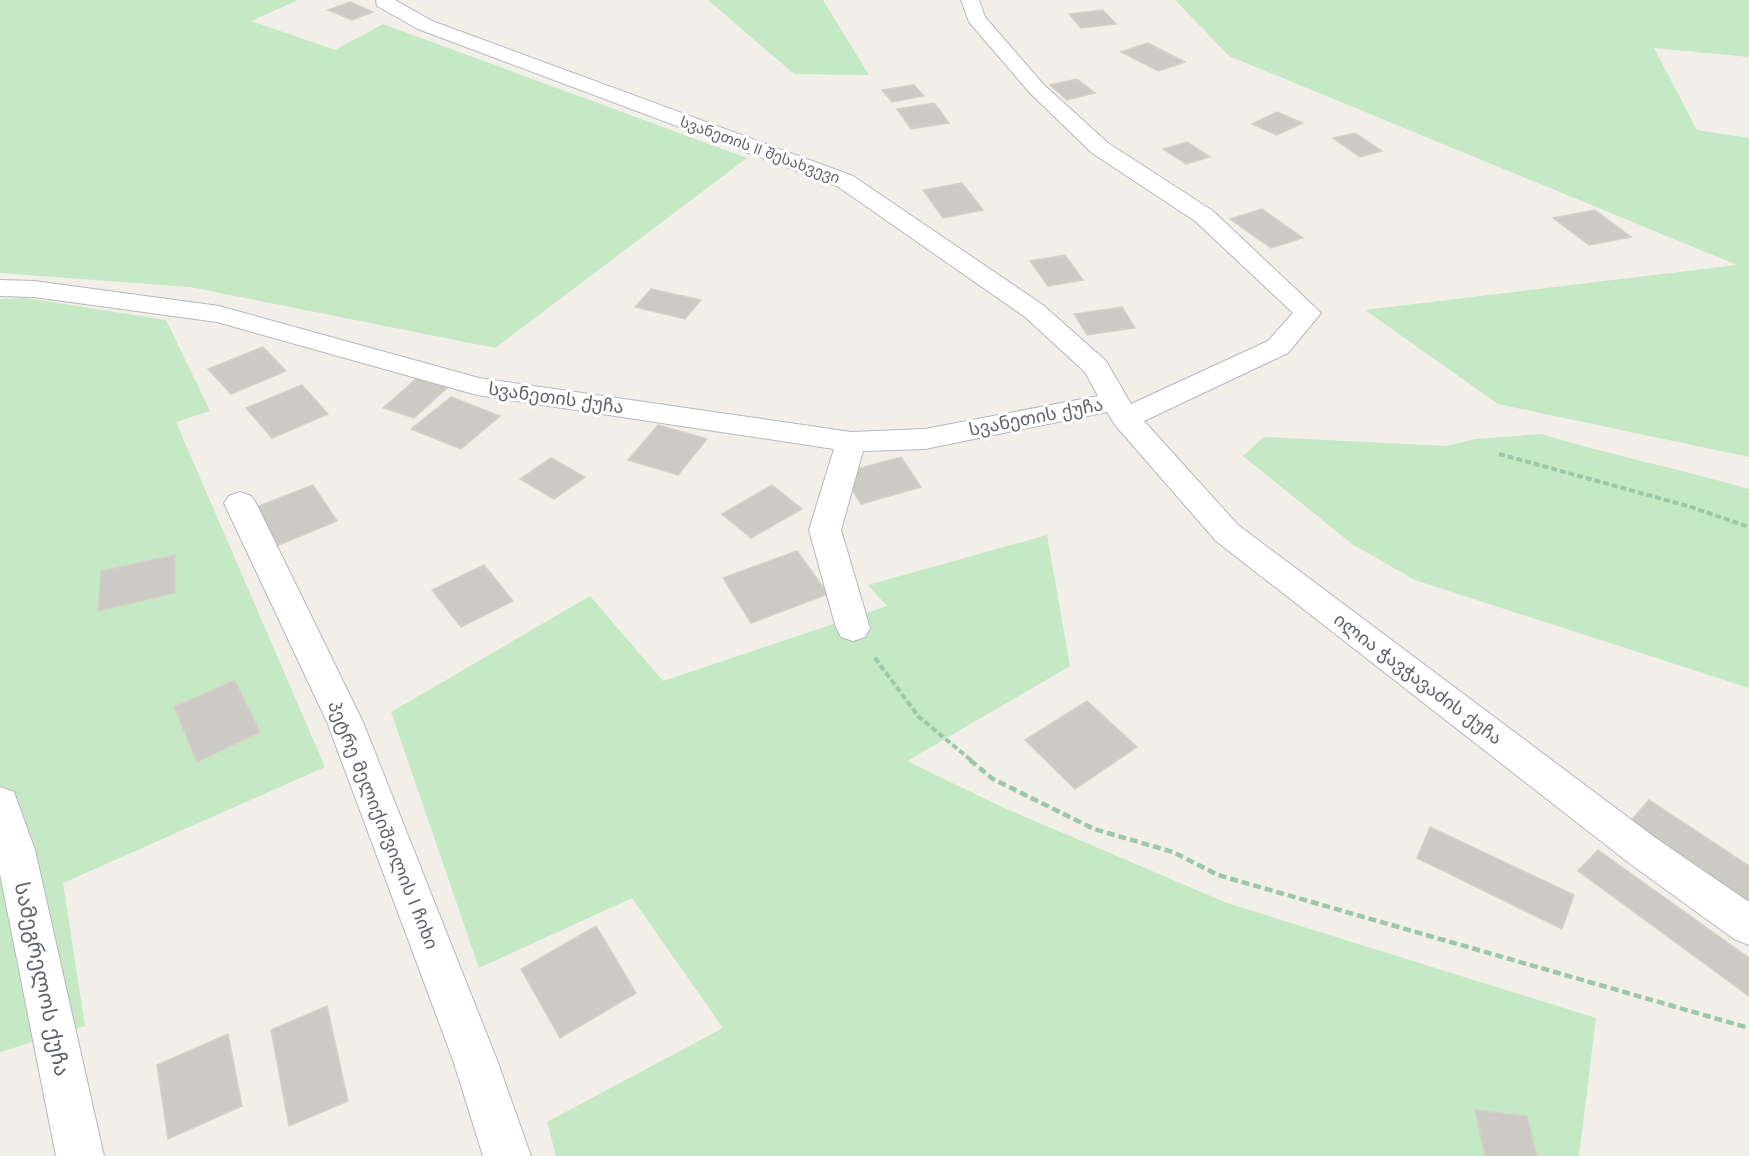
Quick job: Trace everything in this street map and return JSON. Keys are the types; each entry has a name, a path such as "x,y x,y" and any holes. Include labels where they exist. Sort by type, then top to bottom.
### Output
{"street":[{"name":"სვანეთის II შესახვევი","path":"386,0 384,2 425,25 845,181 1034,311 1096,367 1121,410"},
{"name":"სვანეთის ქუჩა","path":"0,288 34,290 219,314 477,386 851,442 925,439 1121,410 1278,347 1308,313 1204,216 1100,148 1037,89 976,18 970,0"},
{"name":"ილია ჭავჭავაძის ქუჩა","path":"1121,410 1227,533 1643,851 1749,926"},
{"path":"851,442 825,530 853,628"},
{"name":"პეტრე მელიქიშვილის I ჩიხი","path":"240,503 345,722 475,1060 507,1156"},
{"name":"სამეგრელოს ქუჩა","path":"0,803 15,850 80,1156"}],"path":[{"path":"1499,454 1688,506 1749,526"},
{"path":"853,628 919,717 993,778 1094,829 1173,852 1218,875 1749,1028"}],"green space":[{"path":"0,0 298,0 251,21 335,50 383,24 747,158 495,348 190,287 0,273"},
{"path":"708,0 823,0 869,75 794,74"},
{"path":"1175,0 1749,0 1749,57 1654,48 1697,130 1749,138 1749,457 1498,404 1365,310 1737,265 1229,56"},
{"path":"26,298 166,320 210,411 176,422 325,767 63,883 85,1026 0,1052 0,299"},
{"path":"1541,434 1749,489 1749,688 1415,580 1352,544 1243,456 1264,437 1446,446 1475,439"},
{"path":"1047,535 1070,666 907,761 1004,808 1227,903 1596,1018 1579,1156 556,1156 547,1122 723,1028 632,898 479,968 391,712 590,596 663,681 887,606 868,585"}],"building":[{"path":"350,2 373,12 352,20 328,10"},
{"path":"1103,10 1116,24 1081,28 1069,14"},
{"path":"1148,43 1185,62 1158,71 1121,52"},
{"path":"1077,79 1095,93 1067,100 1050,85"},
{"path":"914,85 924,96 892,102 882,90"},
{"path":"934,103 949,123 911,129 897,109"},
{"path":"1277,112 1303,123 1277,135 1252,124"},
{"path":"1355,133 1382,151 1360,157 1333,138"},
{"path":"1187,142 1210,157 1186,164 1163,149"},
{"path":"962,183 983,210 943,218 923,190"},
{"path":"1262,209 1303,238 1271,248 1230,219"},
{"path":"1595,210 1631,237 1589,245 1553,218"},
{"path":"1065,255 1083,280 1048,286 1030,261"},
{"path":"651,289 701,300 685,319 635,307"},
{"path":"1122,307 1135,328 1087,335 1074,314"},
{"path":"263,347 286,371 231,394 208,369"},
{"path":"417,378 448,387 414,418 383,408"},
{"path":"302,385 328,414 272,438 246,408"},
{"path":"451,397 500,416 461,449 411,429"},
{"path":"658,425 707,439 678,475 628,460"},
{"path":"901,457 921,487 861,504 842,473"},
{"path":"551,458 585,477 554,499 520,479"},
{"path":"313,485 337,521 269,549 246,511"},
{"path":"772,485 802,509 751,538 722,514"},
{"path":"797,551 828,594 751,623 723,578"},
{"path":"175,555 175,593 98,611 101,571"},
{"path":"484,565 513,601 461,627 432,590"},
{"path":"235,680 260,732 197,762 174,707"},
{"path":"1087,701 1137,747 1075,789 1025,740"},
{"path":"1649,800 1749,866 1749,909 1626,826"},
{"path":"1430,827 1574,895 1562,929 1417,858"},
{"path":"1598,850 1749,958 1749,996 1578,871"},
{"path":"596,926 636,993 560,1038 521,969"},
{"path":"327,1006 348,1101 289,1126 271,1030"},
{"path":"228,1034 242,1106 168,1139 157,1065"},
{"path":"1475,1110 1527,1116 1537,1156 1485,1156"}]}
